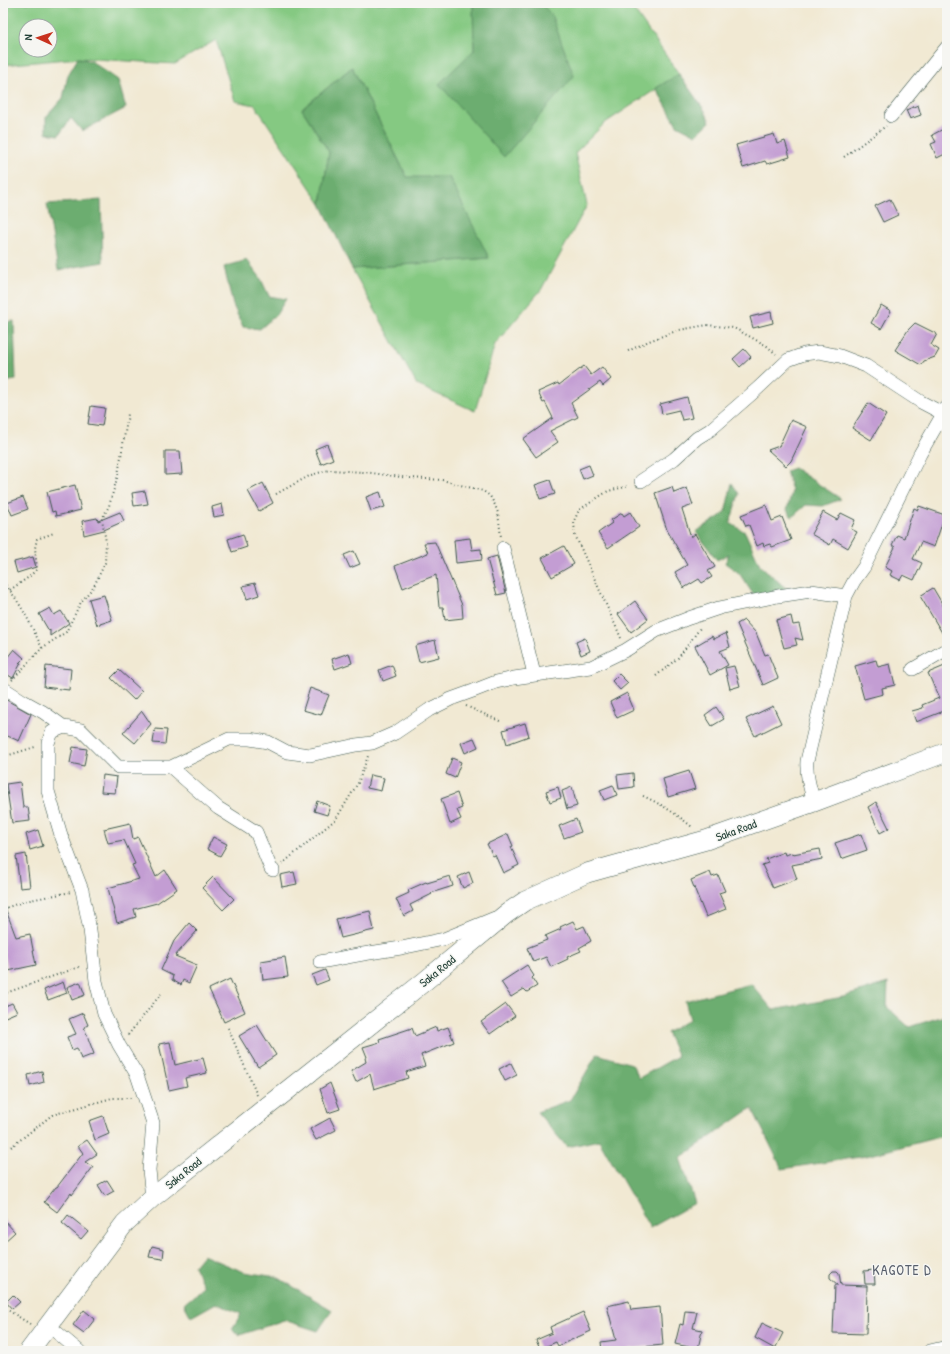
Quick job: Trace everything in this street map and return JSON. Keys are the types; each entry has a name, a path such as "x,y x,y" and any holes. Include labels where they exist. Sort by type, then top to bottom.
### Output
{"main road":[{"name":"Saka Road","path":"29,1351 125,1223 152,1198 426,981 506,914 524,901 587,873 706,840 814,802 947,752"}],"street":[{"path":"891,116 947,46"},
{"path":"641,481 674,459 697,438 710,430 788,360 804,354 819,352 840,356 866,366 921,402 945,410 864,567 846,596 807,760 806,772 814,802"},
{"path":"503,548 524,628 534,674"},
{"path":"4,688 64,727 81,730 118,767 171,767 229,739 250,739 268,742 287,752 310,755 356,744 372,743 395,732 429,710 451,699 496,682 534,674 591,668 626,650 666,626 719,608 811,591 846,596"},
{"path":"913,669 947,649"},
{"path":"64,727 52,732 48,743 48,791 64,842 82,890 90,930 96,981 104,1014 119,1045 137,1075 153,1123 149,1170 152,1198"},
{"path":"171,767 218,808 256,832 271,870 273,870"},
{"path":"320,962 444,939 487,920 506,914"},
{"path":"46,1328 79,1351"},
{"path":"930,1351 947,1347"}],"path":[{"path":"844,157 886,127 891,116"},
{"path":"628,351 649,341 679,330 707,325 734,328 767,346 778,356 788,360"},
{"path":"4,688 42,648 66,632 81,602 94,586 105,563 106,542 102,519 109,506 118,475 128,414"},
{"path":"276,494 311,475 329,470 442,480 470,486 483,491 490,496 495,505 498,513 503,548"},
{"path":"626,650 575,535 574,521 579,510 608,491 630,486 641,481"},
{"path":"10,590 29,577 37,569 35,548 37,539 54,533"},
{"path":"3,582 22,608 42,648"},
{"path":"656,676 679,657 702,625"},
{"path":"451,699 502,722"},
{"path":"3,757 48,743"},
{"path":"273,870 277,869 307,845 336,819 358,783 372,743"},
{"path":"643,796 656,801 680,817 706,840"},
{"path":"3,909 25,901 82,890"},
{"path":"3,994 88,965"},
{"path":"119,1045 161,994"},
{"path":"228,1028 263,1109"},
{"path":"11,1147 52,1115 112,1098 145,1098"},
{"path":"3,1278 3,1307 46,1328"}],"green space":[{"path":"3,3 473,3 474,50 551,14 540,3 629,3 679,74 605,123 575,153 587,205 541,290 495,344 475,411 417,385 352,269 489,258 407,177 352,67 302,109 329,152 321,204 255,105 235,101 216,40 175,64 78,58 3,65"},
{"path":"473,3 540,3 551,14 574,76 504,157 439,84 474,50"},
{"path":"78,58 91,61 118,80 126,108 82,131 71,118 59,135 46,133 46,117 63,98 68,75"},
{"path":"352,67 407,177 449,177 489,258 352,269 321,204 329,152 302,109"},
{"path":"679,74 705,111 710,122 696,135 677,125 656,88"},
{"path":"101,200 103,262 58,270 47,204"},
{"path":"247,260 260,277 269,296 286,299 276,315 260,329 243,327 233,305 224,267"},
{"path":"14,321 16,380 3,382 3,323"},
{"path":"794,468 841,499 823,506 806,505 792,517 787,510 792,491 786,471"},
{"path":"732,483 739,494 730,523 745,532 760,565 790,592 755,597 739,573 725,563 729,554 717,560 696,532 725,513"},
{"path":"888,983 887,1007 909,1027 947,1015 947,1135 866,1156 782,1169 752,1108 680,1158 695,1203 650,1228 599,1140 567,1147 537,1112 570,1100 597,1054 632,1064 639,1078 678,1056 667,1033 690,1019 685,1001 751,984 773,1010 843,997"},
{"path":"203,1255 244,1272 277,1277 332,1310 318,1331 284,1320 240,1335 232,1329 241,1314 216,1303 191,1317 184,1304 204,1287 194,1266"}],"building":[{"path":"918,105 921,115 910,119 906,110"},
{"path":"947,127 947,153 937,158 931,144 936,142 932,135"},
{"path":"774,134 777,144 785,141 790,157 767,164 765,161 743,168 736,145"},
{"path":"890,199 898,215 883,222 875,206"},
{"path":"881,305 891,311 881,329 871,323"},
{"path":"771,312 773,323 753,328 750,317"},
{"path":"915,323 937,334 931,345 939,350 935,357 924,361 921,365 895,350 908,330"},
{"path":"744,349 751,357 740,367 733,359"},
{"path":"584,366 591,375 602,367 611,379 603,386 600,382 571,403 578,417 550,431 558,442 536,457 523,439 553,418 538,392 558,383 559,385"},
{"path":"687,397 692,418 682,420 679,410 662,414 660,404"},
{"path":"868,403 886,415 871,440 852,428"},
{"path":"91,406 105,408 102,426 88,424"},
{"path":"791,420 807,427 791,461 786,466 768,450 779,446"},
{"path":"327,444 333,459 321,464 315,449"},
{"path":"165,451 180,451 182,474 165,475"},
{"path":"589,465 593,475 583,479 579,469"},
{"path":"550,480 555,494 540,499 535,485"},
{"path":"263,483 273,503 259,511 248,491"},
{"path":"75,485 81,510 56,516 55,511 52,512 47,492"},
{"path":"672,487 674,493 687,488 693,505 682,509 691,537 695,534 715,567 708,571 712,577 702,583 699,579 684,588 675,572 687,565 667,530 655,493"},
{"path":"145,491 148,504 134,506 132,493"},
{"path":"380,492 385,507 371,511 366,497"},
{"path":"23,497 28,509 12,515 7,503"},
{"path":"222,504 224,515 214,517 212,507"},
{"path":"766,505 772,521 782,517 791,540 772,547 770,544 764,546 763,543 757,546 749,525 746,526 741,515"},
{"path":"919,506 945,515 934,547 921,542 913,559 922,563 914,580 903,575 900,580 890,575 892,571 885,567 895,547 892,545 897,535 904,538 914,508 918,510"},
{"path":"120,512 124,521 104,530 84,535 82,521 97,518 98,521"},
{"path":"630,512 639,527 608,548 598,533 612,523 611,520 622,513 624,516"},
{"path":"823,512 837,520 841,513 855,520 851,529 857,532 848,548 833,539 830,545 811,534"},
{"path":"243,534 247,547 232,552 228,539"},
{"path":"470,538 472,550 481,549 482,560 456,563 454,540"},
{"path":"435,542 462,605 463,618 445,620 443,607 439,607 436,575 403,588 395,566 428,553 424,543"},
{"path":"564,546 574,564 552,577 542,558"},
{"path":"354,551 360,564 350,568 344,555"},
{"path":"497,556 506,593 497,595 487,559"},
{"path":"33,557 36,567 17,573 14,562"},
{"path":"255,583 259,595 247,599 243,586"},
{"path":"933,588 947,612 947,641 920,596"},
{"path":"104,595 112,620 97,625 89,599"},
{"path":"635,601 648,619 631,632 618,614"},
{"path":"50,608 54,615 61,611 69,623 50,636 50,630 49,631 39,614"},
{"path":"791,616 793,625 799,624 803,640 795,638 797,645 784,648 776,620"},
{"path":"744,620 756,633 765,655 768,654 778,678 763,685 737,624"},
{"path":"726,633 730,647 720,651 728,665 710,675 695,646 712,636 714,639"},
{"path":"585,638 590,651 581,655 576,642"},
{"path":"435,640 439,657 419,662 415,646"},
{"path":"14,649 24,658 19,663 21,663 13,678 3,672 3,663"},
{"path":"349,653 352,663 335,669 332,659"},
{"path":"876,660 878,667 890,664 895,685 882,688 883,694 864,699 855,666"},
{"path":"392,665 396,676 383,681 379,670"},
{"path":"947,665 947,718 944,711 916,722 912,711 923,708 922,705 939,698 928,673"},
{"path":"46,666 71,669 69,690 44,687"},
{"path":"734,666 740,686 730,689 725,668"},
{"path":"119,670 142,691 134,700 111,678"},
{"path":"619,674 628,683 620,690 612,681"},
{"path":"310,688 329,695 321,715 303,710"},
{"path":"627,693 634,710 617,718 610,702"},
{"path":"3,698 31,714 19,741 3,734"},
{"path":"773,706 781,723 755,736 746,719"},
{"path":"716,707 724,719 712,726 705,715"},
{"path":"142,711 151,724 135,743 123,733"},
{"path":"525,723 529,736 507,744 503,730"},
{"path":"155,729 167,730 165,744 153,743"},
{"path":"474,738 478,747 465,753 461,743"},
{"path":"73,747 87,749 84,766 70,763"},
{"path":"452,758 461,762 455,778 446,774"},
{"path":"689,771 695,789 668,797 663,779"},
{"path":"633,773 634,787 619,789 617,775"},
{"path":"103,775 117,777 115,793 101,792"},
{"path":"370,775 384,778 381,791 367,788"},
{"path":"20,782 23,807 28,807 30,821 12,823 6,784"},
{"path":"613,785 617,795 604,800 600,790"},
{"path":"558,787 561,798 550,802 546,791"},
{"path":"572,787 577,806 567,809 562,791"},
{"path":"457,793 462,808 457,810 461,819 450,824 441,799"},
{"path":"317,801 330,806 327,815 314,811"},
{"path":"876,802 889,828 880,833 868,807"},
{"path":"576,819 581,832 564,838 559,826"},
{"path":"130,823 133,839 138,837 156,877 165,870 177,889 157,903 134,909 136,917 117,923 108,888 139,879 132,865 135,864 124,840 108,843 104,829"},
{"path":"38,830 43,846 30,850 26,834"},
{"path":"508,834 513,846 511,847 519,865 503,873 495,855 493,856 487,844"},
{"path":"861,834 867,850 841,859 835,843"},
{"path":"213,837 227,844 220,856 207,849"},
{"path":"820,849 822,859 792,865 797,879 773,888 762,865 768,863 766,859 784,852 785,855"},
{"path":"26,854 30,887 20,888 16,856"},
{"path":"294,872 297,884 282,887 280,875"},
{"path":"469,872 473,883 463,888 458,877"},
{"path":"710,872 712,877 718,875 725,891 719,893 726,909 706,917 691,880"},
{"path":"450,876 453,886 431,893 432,894 410,905 413,911 404,916 396,899 409,893 408,890 426,882 427,883"},
{"path":"213,877 234,899 223,910 202,888"},
{"path":"3,905 16,937 30,934 36,965 8,971 3,947"},
{"path":"370,911 374,930 341,938 336,919"},
{"path":"573,921 577,929 584,926 591,941 579,948 581,951 567,957 568,959 551,967 546,957 533,962 527,948 547,940 545,936 561,929 560,927"},
{"path":"189,923 197,931 175,956 197,965 189,983 183,980 181,985 172,980 173,976 161,970 174,941"},
{"path":"285,957 288,977 263,980 261,961"},
{"path":"527,965 534,976 532,978 537,986 527,992 524,989 511,997 501,982"},
{"path":"325,970 329,980 316,985 312,975"},
{"path":"230,979 245,1012 224,1022 209,989"},
{"path":"63,982 67,993 48,1000 44,990"},
{"path":"80,982 85,995 72,1000 67,987"},
{"path":"12,1003 17,1012 3,1018 3,1007"},
{"path":"506,1004 515,1016 490,1034 481,1022"},
{"path":"83,1013 88,1025 84,1027 94,1054 81,1059 77,1048 72,1050 67,1037 76,1034 69,1019"},
{"path":"257,1025 276,1055 258,1067 239,1036"},
{"path":"436,1027 437,1031 448,1027 454,1042 421,1055 425,1066 406,1072 408,1078 374,1089 370,1074 356,1082 351,1071 366,1062 365,1058 367,1057 363,1047 380,1042 379,1039 412,1028 415,1036"},
{"path":"170,1042 175,1065 203,1058 207,1073 185,1078 187,1086 169,1090 159,1044"},
{"path":"511,1063 517,1075 505,1081 499,1069"},
{"path":"42,1071 44,1082 30,1086 28,1075"},
{"path":"330,1083 340,1109 328,1113 320,1089"},
{"path":"103,1116 109,1134 95,1140 89,1121"},
{"path":"330,1118 336,1130 316,1140 310,1129"},
{"path":"87,1140 97,1154 85,1162 93,1167 57,1212 44,1202 83,1153 78,1146"},
{"path":"107,1180 114,1191 105,1196 98,1185"},
{"path":"68,1215 88,1231 81,1239 62,1223"},
{"path":"3,1219 15,1232 3,1243"},
{"path":"152,1246 164,1249 163,1259 149,1257"},
{"path":"874,1270 875,1284 865,1284 864,1271"},
{"path":"833,1271 837,1271 839,1273 841,1285 867,1286 866,1334 833,1333 835,1285 838,1285 830,1278 830,1274"},
{"path":"13,1295 20,1302 12,1309 6,1302"},
{"path":"629,1301 631,1310 660,1307 663,1345 602,1351 601,1342 616,1340 607,1306"},
{"path":"84,1310 95,1319 84,1333 73,1325"},
{"path":"685,1311 697,1312 693,1328 702,1330 698,1349 675,1344 680,1324 683,1325"},
{"path":"583,1312 591,1331 558,1346 556,1342 540,1349 536,1340 552,1333 550,1327"},
{"path":"762,1323 783,1333 775,1349 755,1338"}],"district":[{"name":"KAGOTE D","path":"902,1269"}]}
